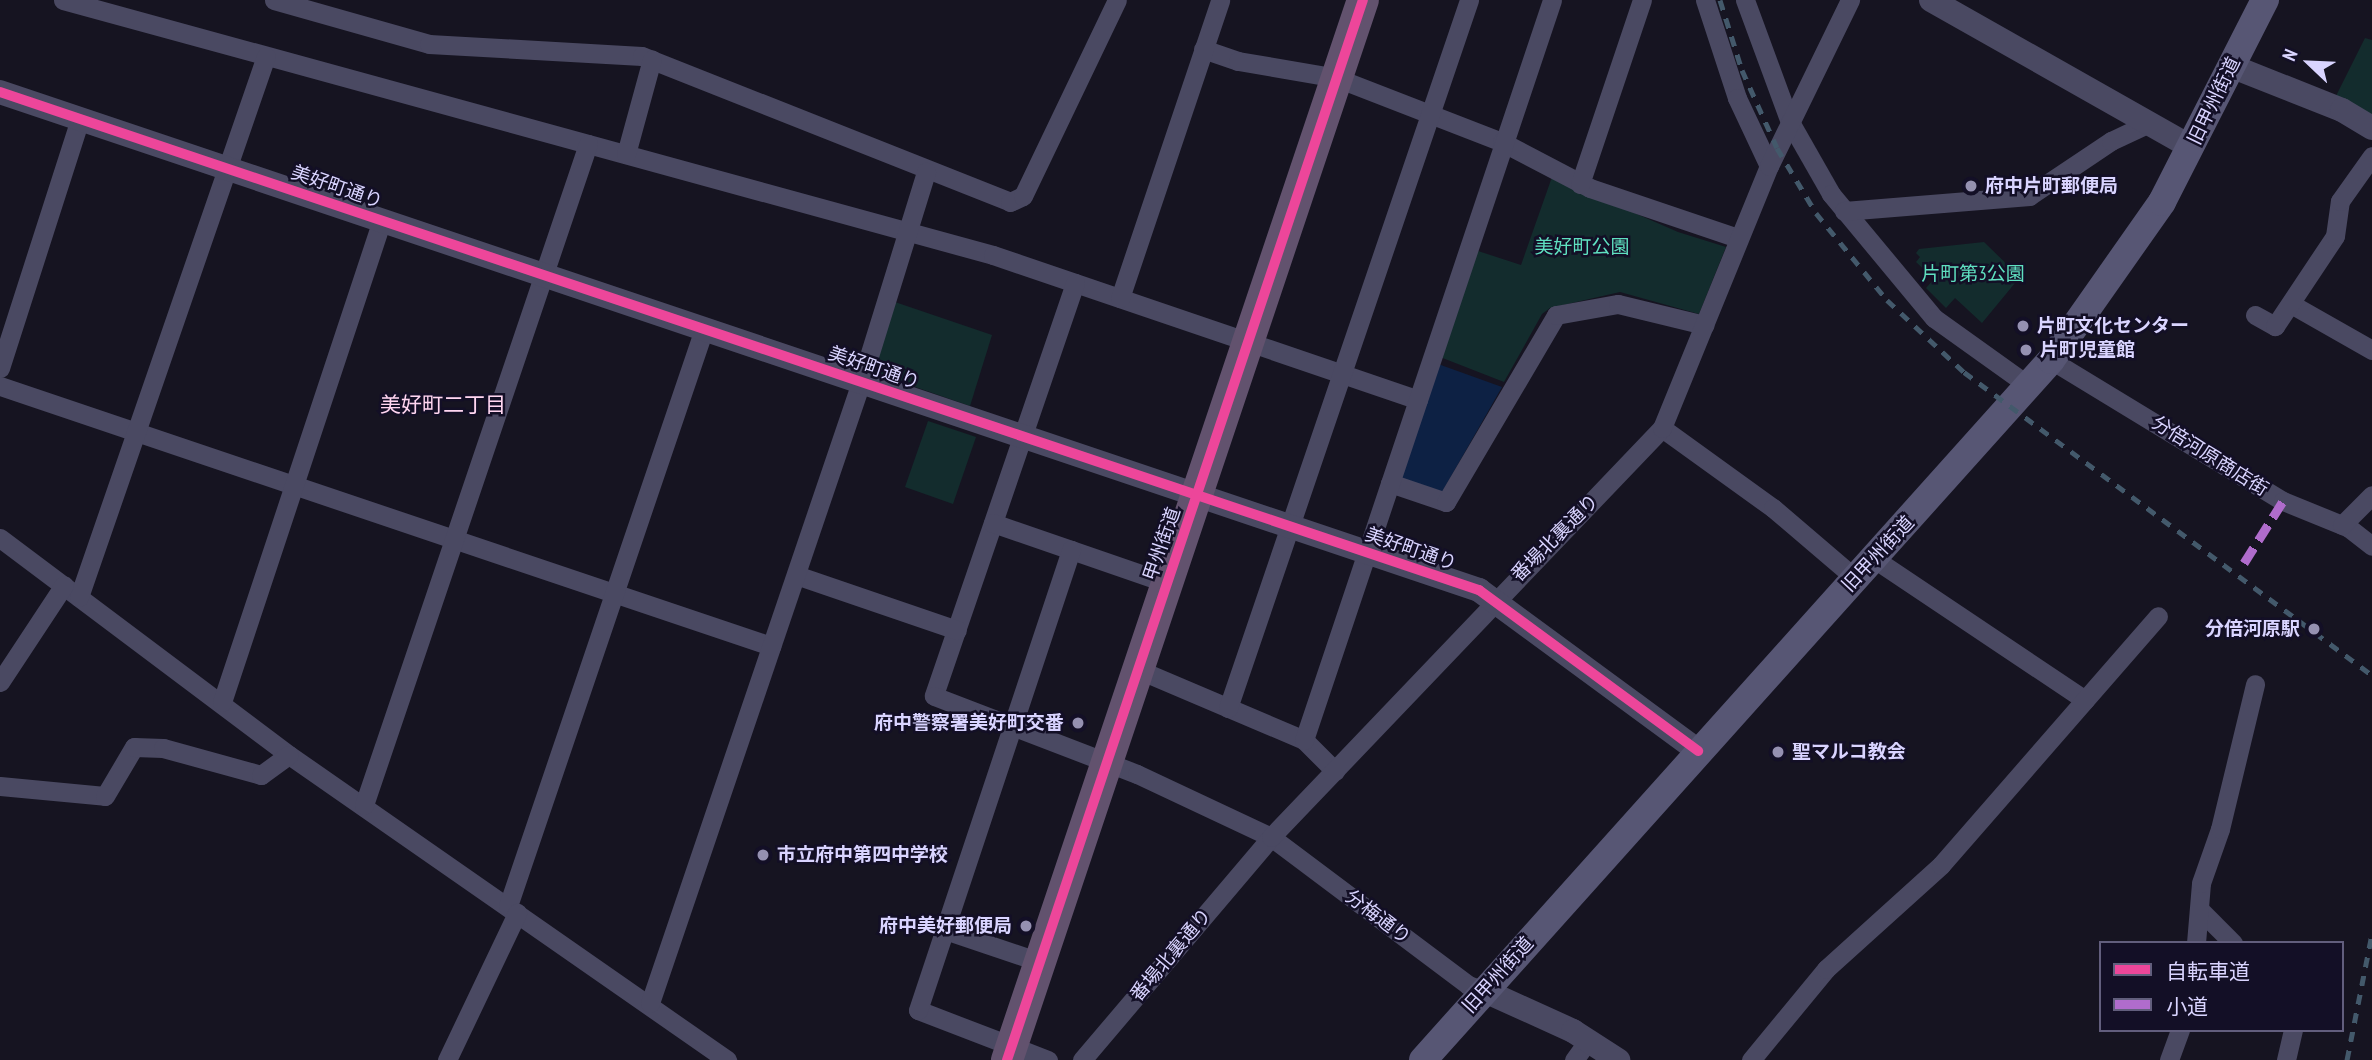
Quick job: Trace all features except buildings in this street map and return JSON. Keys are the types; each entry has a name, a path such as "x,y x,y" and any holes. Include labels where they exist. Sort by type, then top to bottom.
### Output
{"highway":[{"name":"甲州街道","path":"1009,1054 1040,962 1093,756 1137,670 1363,0"}],"main road":[{"name":"旧甲州街道","path":"1423,1060 2051,360 2162,202 2265,0"}],"street":[{"path":"63,0 910,233 1075,283 1418,400"},
{"path":"274,0 429,44 652,59 926,172 1001,200 1023,196 1116,0"},
{"path":"1119,298 1220,0"},
{"path":"1228,708 1469,0"},
{"path":"1304,740 1502,142 1552,0"},
{"path":"1580,184 1642,0"},
{"path":"1704,0 1737,98 1769,166"},
{"path":"1745,0 1790,122 1844,211 1934,318 2029,386"},
{"name":"番場北裏通り","path":"1082,1060 1271,837 1661,428 1769,166 1850,0"},
{"path":"1931,0 2191,147"},
{"path":"1203,50 1238,61 1337,78 1502,142 1580,184 1738,238"},
{"path":"0,682 71,591 139,433 267,56"},
{"path":"626,154 652,59"},
{"path":"2231,66 2325,102 2372,128"},
{"name":"美好町通り","path":"0,92 1366,552 1496,599 1698,751"},
{"path":"0,368 80,119"},
{"path":"1844,211 2029,196 2111,141 2149,123"},
{"path":"364,805 588,144"},
{"path":"2255,315 2275,326 2335,236 2340,201 2372,156"},
{"path":"650,1003 910,233 926,172"},
{"path":"222,702 382,220"},
{"path":"796,576 957,630 1075,283"},
{"path":"1390,483 1446,502 1556,315 1618,304 1705,325"},
{"path":"2291,304 2372,350"},
{"path":"447,1060 512,909 614,593 704,329"},
{"name":"分倍河原商店街","path":"2051,360 2283,501 2342,525 2372,546"},
{"path":"0,386 771,646"},
{"path":"1661,428 1773,508 1864,568 2085,701"},
{"path":"2342,525 2372,495"},
{"path":"993,523 1167,583"},
{"path":"0,538 222,702 289,755 650,1003 727,1060"},
{"path":"1048,1060 1009,1054 918,1010 1071,550"},
{"path":"1751,1060 1826,969 1941,865 2158,616"},
{"name":"分梅通り","path":"957,630 934,696 1137,774 1271,837 1468,985 1485,991 1581,1050 1618,1060"},
{"path":"1137,670 1304,740 1335,771"},
{"path":"2196,941 2202,912 2201,883 2220,829 2255,684"},
{"path":"0,786 105,796 134,747 163,748 261,775 289,755"},
{"path":"2202,912 2231,941"},
{"path":"945,930 1040,962"},
{"path":"2169,1060 2179,1032"},
{"path":"2286,1060 2293,1032"}],"green space":[{"path":"2365,38 2372,40 2372,122 2334,100"},
{"name":"美好町公園","path":"1552,177 1678,232 1726,247 1699,314 1620,292 1550,308 1542,314 1504,382 1440,357 1475,250 1521,265"},
{"name":"片町第3公園","path":"1984,242 2020,277 1982,323 1955,298 1946,308 1926,288 1934,279 1916,262 1920,257 1916,253 1919,249"},
{"path":"895,302 992,335 970,406 878,374 873,367"},
{"path":"928,421 976,437 953,504 905,487"}],"water":[{"path":"1438,364 1502,387 1441,494 1399,479"}],"railway":[{"path":"1720,0 1742,70 1777,148 1816,213 1887,300 1964,372 2372,675"},
{"path":"2347,1060 2372,934"}],"marked path":[{"path":"2244,563 2283,501"}],"cycle path":[{"path":"1007,1060 1363,0"},
{"path":"0,92 1479,590 1698,751"}],"place":[{"name":"府中片町郵便局","path":"1971,186"},
{"name":"片町文化センター","path":"2023,326"},
{"name":"片町児童館","path":"2026,350"},
{"name":"分倍河原駅","path":"2314,629"},
{"name":"府中警察署美好町交番","path":"1078,723"},
{"name":"聖マルコ教会","path":"1778,752"},
{"name":"市立府中第四中学校","path":"763,855"},
{"name":"府中美好郵便局","path":"1026,926"}],"district":[{"name":"美好町二丁目","path":"443,405"}]}
